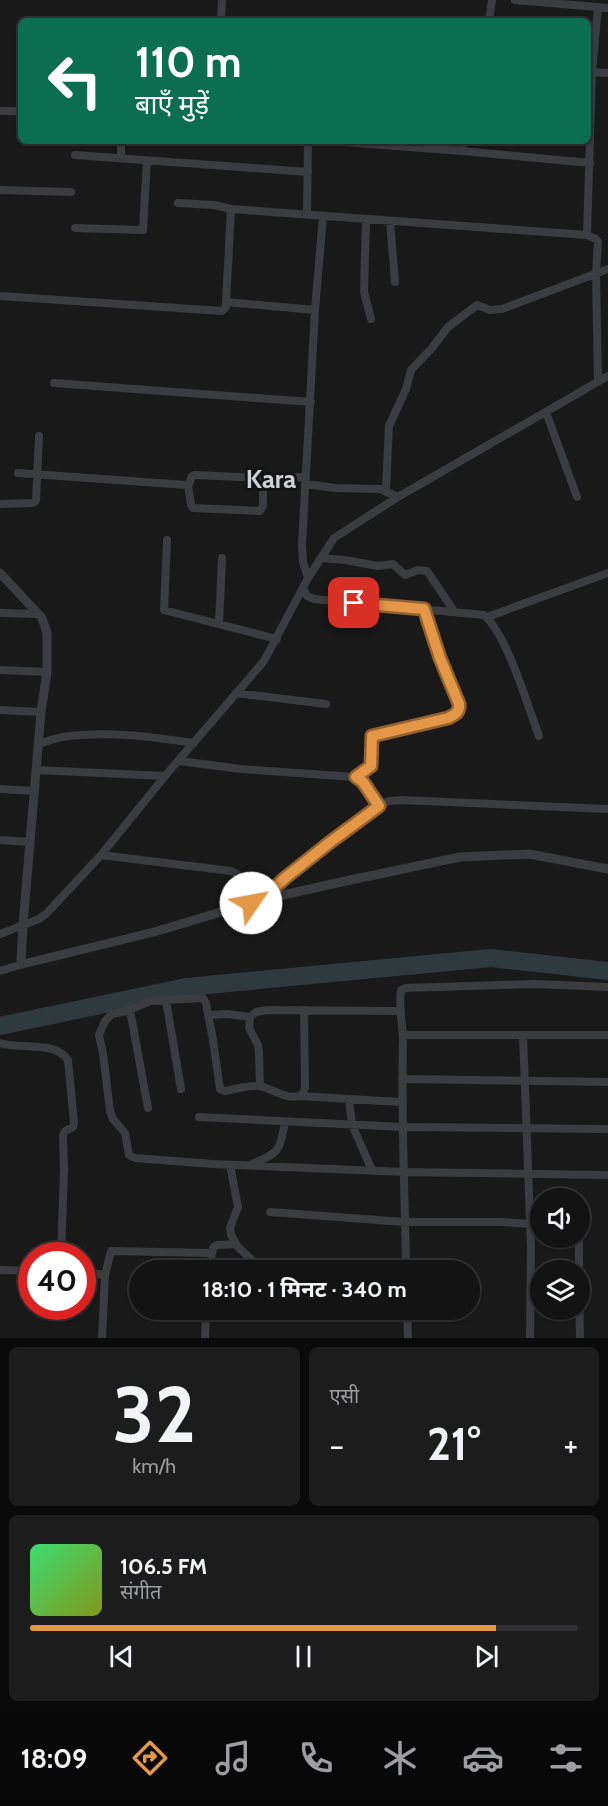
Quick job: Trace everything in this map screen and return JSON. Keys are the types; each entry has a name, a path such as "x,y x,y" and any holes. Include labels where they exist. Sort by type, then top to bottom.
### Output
{"street":[{"path":"221,18 222,0"},
{"path":"489,18 492,0"},
{"path":"516,0 608,8"},
{"path":"591,64 598,7"},
{"path":"591,72 608,73"},
{"path":"0,111 18,111"},
{"path":"121,144 121,158"},
{"path":"307,214 308,144"},
{"path":"376,144 590,163"},
{"path":"462,151 463,144"},
{"path":"587,235 590,144"},
{"path":"75,155 308,172"},
{"path":"75,228 143,231 147,160"},
{"path":"0,190 71,192"},
{"path":"178,203 214,205 231,209 587,235 598,242 596,274 598,382"},
{"path":"0,296 219,311 225,309 231,209"},
{"path":"308,578 303,558 306,480 315,310 323,216"},
{"path":"366,219 364,292 371,319"},
{"path":"390,221 395,282"},
{"path":"386,490 390,422 405,391 412,369 431,350 448,327 477,305 490,310 502,309 608,269"},
{"path":"226,302 315,310"},
{"path":"0,934 39,919 47,913 101,855 266,658 308,578 331,541 338,534 608,376"},
{"path":"54,383 310,402"},
{"path":"546,412 576,497"},
{"path":"0,504 35,502 39,436"},
{"path":"18,472 188,485"},
{"path":"263,478 260,511 194,508 191,505 188,485 193,475 263,478 306,480 335,488 386,490 398,497"},
{"path":"167,540 164,610 277,639"},
{"path":"219,624 222,558"},
{"path":"321,558 378,566 393,564 405,575 418,570 427,571 454,611"},
{"path":"0,573 45,622 47,633 47,672 41,712 22,925 21,960 23,964"},
{"path":"488,617 608,573"},
{"path":"303,588 307,596 314,599 481,613 488,617 507,652 539,736"},
{"path":"356,777 371,766 373,736 448,718 459,710 459,704 440,658 424,609"},
{"path":"0,613 38,614"},
{"path":"0,670 47,672"},
{"path":"236,693 326,704"},
{"path":"0,710 41,712"},
{"path":"38,744 71,736 103,735 150,736 194,743"},
{"path":"179,761 356,777 363,782 379,806"},
{"path":"36,770 165,776"},
{"path":"0,789 34,791"},
{"path":"256,902 320,850 389,801 608,809"},
{"path":"0,840 30,842"},
{"path":"0,971 154,932 256,902 460,857 529,854 608,869"},
{"path":"101,855 231,871 242,877 256,902"},
{"path":"406,1260 401,1102 403,1035 401,993 404,988 535,984 608,987"},
{"path":"401,1102 285,1096 260,1086 227,1091 220,1089 205,1000 201,998 150,1001 109,1017 101,1027 99,1035 110,1111 113,1119 125,1133 129,1155 135,1158 230,1165 404,1172 608,1175"},
{"path":"166,1000 181,1089"},
{"path":"130,1010 148,1108"},
{"path":"260,1086 258,1045 249,1028 250,1017 256,1012 268,1010 401,1011"},
{"path":"299,1096 304,1093 305,1088 304,1010"},
{"path":"208,1015 227,1014 250,1017"},
{"path":"403,1035 608,1035"},
{"path":"523,1035 530,1188"},
{"path":"0,1043 10,1046 53,1049 63,1054 68,1060 74,1123 73,1127 65,1131 63,1135 61,1242"},
{"path":"402,1079 608,1082"},
{"path":"349,1100 352,1125 372,1170"},
{"path":"199,1117 402,1127 608,1129"},
{"path":"249,1165 277,1152 285,1122"},
{"path":"230,1165 238,1207 231,1235 236,1244 252,1260"},
{"path":"270,1212 405,1222 530,1224"},
{"path":"211,1260 213,1248 217,1245 236,1244"},
{"path":"530,1338 531,1248"},
{"path":"102,1338 105,1275 109,1253 112,1250 211,1253"},
{"path":"0,1270 18,1271"},
{"path":"96,1274 105,1275"},
{"path":"205,1338 206,1320"},
{"path":"407,1320 408,1338"},
{"path":"580,1320 580,1338"}],"waterway":[{"path":"0,1026 186,987 491,958 608,971"}],"district":[{"name":"Kara","path":"271,479"}],"route":[{"path":"251,903 261,900 285,878 379,806 363,782 356,777 371,766 372,736 448,718 459,710 459,704 440,658 424,609 354,603"}]}
